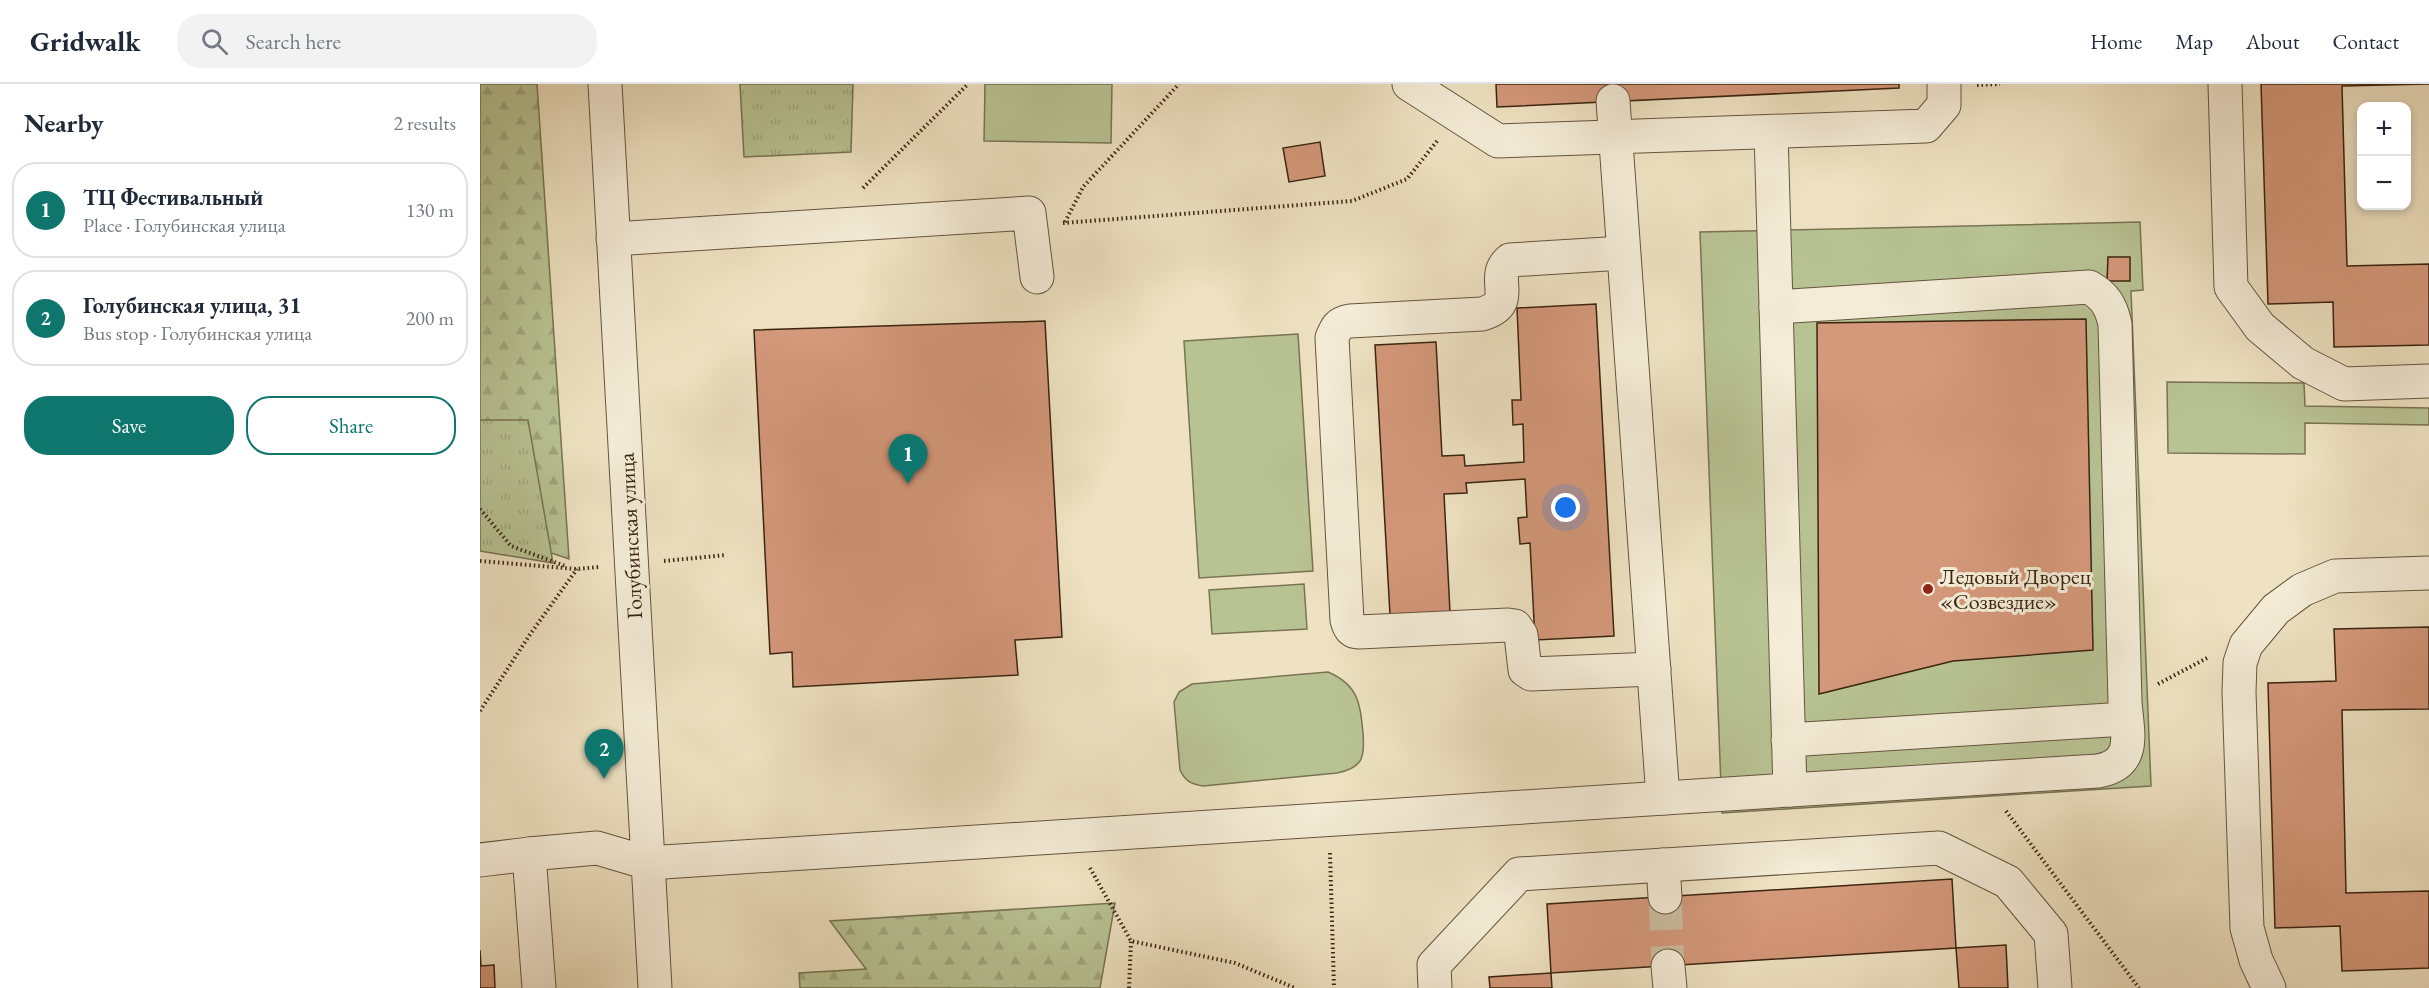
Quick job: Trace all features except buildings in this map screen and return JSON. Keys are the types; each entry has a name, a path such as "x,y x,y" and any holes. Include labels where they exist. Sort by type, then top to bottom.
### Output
{"street":[{"name":"Голубинская улица","path":"605,84 655,988"},
{"path":"1409,84 1498,141 1926,126 1944,105 1944,84"},
{"path":"2225,84 2231,287 2260,327 2303,363 2344,384 2429,381"},
{"path":"1613,101 1663,798"},
{"path":"1771,132 1790,790"},
{"path":"613,239 1029,213 1037,277"},
{"path":"1623,253 1510,260 1504,265 1503,296 1500,305 1495,310 1482,314 1350,321 1342,322 1336,327 1332,338 1347,620 1349,628 1354,632 1515,626 1521,635 1525,670 1531,674 1654,669"},
{"path":"480,860 597,848 648,863 2111,769 2124,758 2128,747 2125,710 2115,324 2111,308 2101,294 2089,287 1776,307"},
{"path":"2269,988 2256,960 2247,928 2240,663 2247,645 2256,632 2276,609 2302,590 2335,576 2429,573"},
{"path":"1788,740 2125,710"},
{"path":"1435,988 1434,965 1519,874 1939,848 2008,882 2051,934 2055,988"},
{"path":"529,854 539,988"},
{"path":"1663,865 1665,897"}],"path":[{"path":"824,227 968,84"},
{"path":"1065,222 1083,187 1179,84"},
{"path":"1030,225 1352,201 1407,179 1458,115"},
{"path":"480,508 512,546 554,563 577,569"},
{"path":"662,561 726,555"},
{"path":"480,561 577,569"},
{"path":"480,711 531,633 577,569"},
{"path":"2125,710 2256,632"},
{"path":"1329,819 1334,988"},
{"path":"1072,836 1131,941 1129,988"},
{"path":"1131,941 1235,963 1295,988"}],"green space":[{"path":"480,84 537,84 569,559 525,544 480,487"},
{"path":"740,84 853,84 851,152 744,157"},
{"path":"985,84 1112,84 1111,143 984,141"},
{"name":"Ледовый Дворец «Созвездие»","path":"2140,222 2143,290 2131,291 2151,786 1722,813 1700,232"},
{"path":"1298,334 1313,571 1199,578 1184,341"},
{"path":"2167,382 2304,383 2305,406 2429,408 2429,425 2305,423 2305,454 2168,453"},
{"path":"480,420 528,420 553,563 480,551"},
{"path":"1304,584 1307,629 1212,634 1209,590"},
{"path":"1328,672 1346,683 1359,704 1364,741 1363,755 1352,768 1337,773 1203,786 1192,783 1184,777 1180,770 1174,702 1179,692 1192,684"},
{"path":"1115,903 1100,988 800,988 799,973 866,969 830,921"}],"tunnel":[{"path":"1665,897 1668,966"}],"place":[{"name":"ТЦ Фестивальный","path":"908,484"},
{"name":"Ледовый Дворец «Созвездие»","path":"1928,589"},
{"name":"Голубинская улица, 31","path":"604,779"}]}
